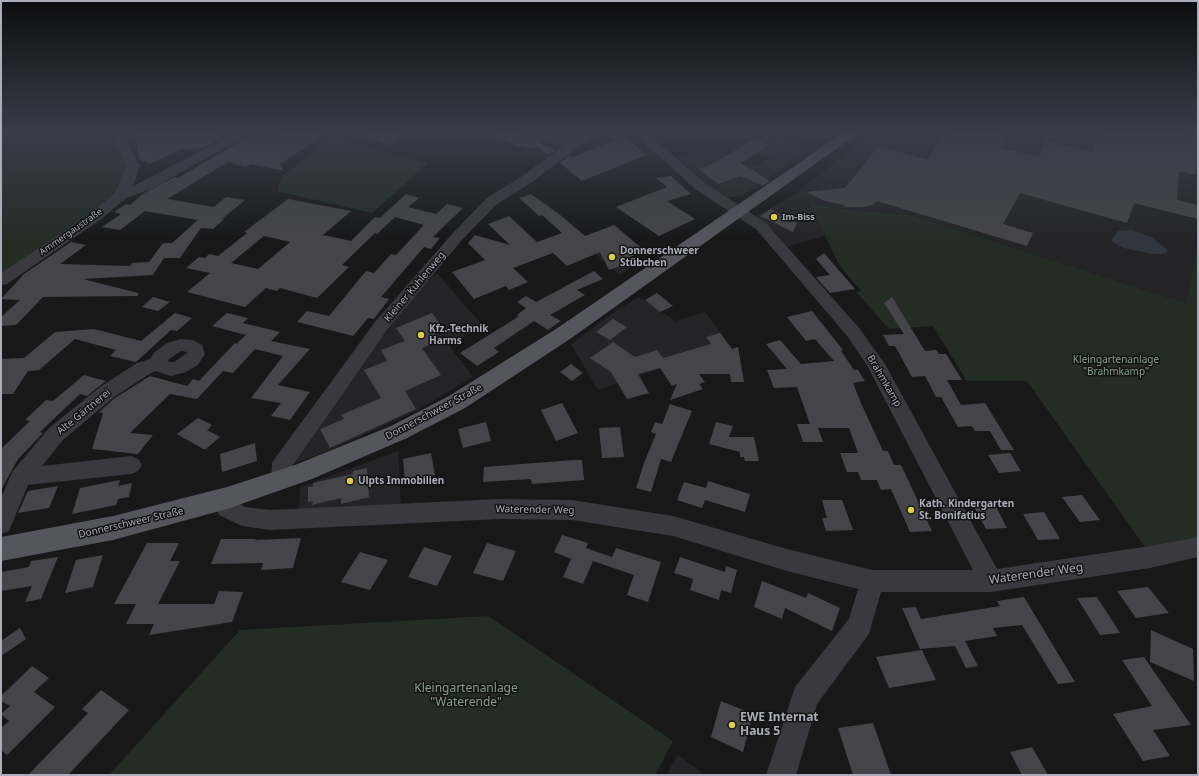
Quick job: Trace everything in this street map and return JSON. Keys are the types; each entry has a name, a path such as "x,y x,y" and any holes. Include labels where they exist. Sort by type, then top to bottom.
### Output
{"main road":[{"name":"Donnerschweer Straße","path":"1,549 113,528 227,498 282,480 366,447 457,402 563,334 800,168"}],"street":[{"name":"Ammergaustraße","path":"1,280 95,217 120,195 128,182 132,168"},
{"path":"120,195 148,185 179,168"},
{"name":"Kleiner Kuhlenweg","path":"282,480 283,463 381,326 457,237 492,201 542,168"},
{"name":"Brahmkamp","path":"680,168 700,186 753,220 771,236 854,333 876,364 990,580"},
{"name":"Alte Gärtnerei","path":"1,524 21,477 56,434 107,392 144,368 159,363"},
{"path":"21,477 131,465"},
{"name":"Waterender Weg","path":"227,498 227,508 242,516 270,520 500,509 572,510 673,526 787,560 872,581 990,580 1150,557 1198,547"},
{"path":"780,775 805,697 860,625 872,581"}],"shaded area":[{"path":"689,168 784,168 744,195 727,197 709,186"},
{"path":"828,168 1198,168 1198,243 1186,303 911,215 835,208 808,202 825,236 787,247 773,230 755,217 792,196"},
{"path":"1132,230 1154,238 1168,250 1165,254 1152,254 1124,248 1111,241 1118,231"},
{"path":"612,246 636,264 620,275 593,252"},
{"path":"437,273 484,327 447,343 473,377 418,410 331,450 295,463 333,403 416,292"},
{"path":"639,297 675,321 705,312 732,348 649,372 598,390 571,344 620,308"},
{"path":"398,451 401,509 299,511 300,487"},
{"path":"678,755 705,775 666,775"}],"green space":[{"path":"1,168 128,168 117,196 1,277"},
{"path":"293,168 422,168 372,213 277,191 281,177"},
{"name":"Kleingartenanlage \"Brahmkamp\"","path":"808,202 835,208 911,215 1186,303 1198,243 1198,537 1145,547 1027,381 967,381 933,326 889,329 856,292 861,291 840,266"},
{"name":"Kleingartenanlage \"Waterende\"","path":"488,616 673,741 655,775 109,775 240,630"}],"building":[{"path":"195,168 218,168 167,199 214,207 226,197 245,200 222,219 224,219 213,229 201,228 180,258 164,258 153,275 83,279 138,293 138,296 43,297 16,325 1,326 1,317 20,300 1,299 24,274 71,242 86,245 60,264 130,266 132,263 149,262 163,243 172,243 198,220 145,211 120,230 102,227 121,214 114,212 126,204 130,205 144,193 175,177 178,178"},
{"path":"270,168 282,168 284,171"},
{"path":"566,168 613,168 582,181"},
{"path":"749,168 770,181 763,186 741,176 718,184 698,169"},
{"path":"861,168 1196,168 1196,175 1179,171 1177,200 1198,205 1198,219 1134,203 1127,223 1020,193 1003,224 1033,233 1027,246 877,201 872,205 864,207 845,207 844,205 825,201 806,192 845,188"},
{"path":"671,176 691,194 667,201 695,219 659,236 616,207 667,187 656,178"},
{"path":"406,194 419,198 408,207 436,214 447,204 463,208 433,237 440,238 431,249 424,247 381,297 389,299 374,319 368,318 353,336 297,322 307,311 329,316 366,271 374,273 391,254 396,255 424,225 395,217 377,234 375,233 342,265 349,267 317,298 280,288 277,291 266,288 245,307 187,292 210,273 186,268 199,257 205,258 209,254 218,256 247,233 244,232 288,199 351,211 323,235 351,241 375,217 380,218","holes":["264,236 290,242 258,269 231,263"]},
{"path":"531,194 559,214 585,236 614,225 645,251 623,260 626,264 609,270 600,252 567,266 553,253 513,268 528,282 509,290 506,286 474,299 452,272 485,260 468,243 475,235 510,245 488,224 509,216 537,242 562,233 542,215 539,216 519,198"},
{"path":"771,209 797,223 793,232 760,216"},
{"path":"824,253 855,289 830,293 821,283 816,277 830,275 816,259"},
{"path":"594,271 603,279 577,290 585,295 550,315 561,321 548,330 534,321 494,348 499,352 477,366 460,353 518,317 517,315 526,308 517,302 526,296 536,302"},
{"path":"657,293 673,306 660,312 645,300"},
{"path":"153,297 170,302 158,311 142,307"},
{"path":"892,297 925,351 936,350 939,354 946,354 962,380 947,380 961,405 985,403 1014,450 1001,450 990,431 975,431 972,426 958,427 941,397 936,397 925,376 912,377 895,346 889,346 883,335 904,334 884,303"},
{"path":"812,311 843,350 841,351 854,370 858,370 865,381 853,383 861,403 883,451 888,451 894,465 901,465 932,531 910,532 891,489 881,490 877,480 861,480 858,472 847,472 840,453 858,453 849,428 818,428 823,442 803,442 797,424 810,424 797,387 774,388 767,370 787,369 766,344 780,340 801,364 834,361 815,339 806,341 787,317"},
{"path":"175,313 192,318 177,331 171,330 136,362 110,356 116,350 75,339 39,370 28,371 13,394 1,394 1,359 24,358 55,332 94,329 141,341"},
{"path":"227,313 248,318 243,323 280,332 271,341 310,349 278,385 310,392 290,420 271,416 281,403 251,398 283,356 255,349 233,373 223,371 197,399 170,394 130,433 153,435 138,454 92,449 103,413 99,412 115,398 150,376 187,386 193,379 199,381 235,343 236,344 246,335 212,326"},
{"path":"432,313 444,329 435,333 441,340 422,348 441,375 405,391 416,409 330,448 320,429 344,419 341,415 381,398 364,370 387,361 381,350 405,341 396,328"},
{"path":"613,319 627,327 610,340 596,332"},
{"path":"720,333 732,349 738,347 744,382 731,382 730,374 699,374 705,382 699,384 703,389 670,400 677,384 672,386 660,368 638,374 649,393 627,399 611,372 590,358 613,342 635,357 657,350 663,358 711,344 706,337"},
{"path":"571,364 583,373 572,381 560,372"},
{"path":"84,375 106,381 87,396 80,394 40,432 43,433 18,459 1,490 1,449 30,421 25,420 46,400 53,401"},
{"path":"562,403 578,433 556,441 541,410"},
{"path":"670,404 692,411 671,462 661,459 651,492 636,488 656,434 651,432 655,422 662,424"},
{"path":"198,418 212,425 207,430 220,437 206,449 203,449 177,434"},
{"path":"486,422 491,441 463,448 458,429"},
{"path":"716,422 733,426 729,437 754,437 759,461 745,461 744,457 740,457 740,452 709,444"},
{"path":"620,427 624,457 602,458 599,428"},
{"path":"255,443 257,461 222,472 220,454"},
{"path":"431,453 435,475 405,482 403,459"},
{"path":"1010,453 1021,471 999,473 988,455"},
{"path":"582,460 584,480 532,484 531,479 483,482 484,467"},
{"path":"367,468 369,497 341,504 341,498 312,505 313,501 308,502 308,487 313,487 313,483 353,474 353,471"},
{"path":"120,480 118,486 132,483 129,497 118,499 116,505 72,514 80,488"},
{"path":"708,481 750,494 745,512 705,500 702,508 677,500 684,482 706,488"},
{"path":"58,486 49,508 18,513 28,491"},
{"path":"1082,495 1100,520 1080,522 1062,497"},
{"path":"822,500 842,500 853,530 826,531 822,518 827,518"},
{"path":"993,501 1007,528 986,529 972,503"},
{"path":"1044,512 1060,539 1038,540 1023,514"},
{"path":"562,535 588,543 586,548 612,557 616,548 661,562 648,602 627,595 634,575 593,561 583,584 563,577 571,559 554,552"},
{"path":"301,538 293,568 261,570 263,563 211,564 221,539 256,539 255,540"},
{"path":"147,543 179,543 170,561 180,561 158,604 214,604 219,591 243,592 232,622 149,635 154,624 126,624 136,604 114,604"},
{"path":"487,543 516,551 503,581 473,573"},
{"path":"424,547 452,556 437,586 408,577"},
{"path":"360,552 388,560 370,590 341,582"},
{"path":"103,555 93,587 65,593 76,560"},
{"path":"58,557 41,599 25,602 32,586 1,591 1,572 29,567 31,561"},
{"path":"680,557 725,572 726,566 737,570 731,593 721,590 719,600 690,590 693,579 674,573"},
{"path":"762,581 806,598 808,593 840,608 832,631 785,608 782,619 754,607"},
{"path":"1148,587 1169,613 1136,618 1117,591"},
{"path":"1024,597 1075,682 1058,684 1022,625 993,628 997,636 965,641 978,666 966,668 955,646 920,649 902,608 916,607 921,619 1000,606 997,601"},
{"path":"1097,597 1120,633 1100,635 1077,598"},
{"path":"20,628 26,639 1,656 1,641"},
{"path":"1151,630 1193,649 1194,681 1150,662"},
{"path":"922,650 936,680 889,688 876,657"},
{"path":"1144,657 1191,725 1153,730 1170,756 1143,761 1113,714 1152,706 1122,660"},
{"path":"32,666 49,678 34,692 55,707 7,755 1,750 1,728 9,721 1,714 10,706 1,701 1,696"},
{"path":"101,690 129,710 68,775 28,775 88,713 82,709"},
{"name":"EWE Internat Haus 5","path":"721,701 753,714 743,752 711,737"},
{"path":"873,723 891,775 853,775 838,728"},
{"path":"1032,747 1048,775 1022,775 1010,752"}],"place":[{"name":"Im-Biss","path":"774,217"},
{"name":"Donnerschweer Stübchen","path":"612,257"},
{"name":"Kfz.-Technik Harms","path":"421,335"},
{"name":"Ulpts Immobilien","path":"350,481"},
{"name":"Kath. Kindergarten St. Bonifatius","path":"911,510"},
{"name":"EWE Internat Haus 5","path":"732,725"}]}
